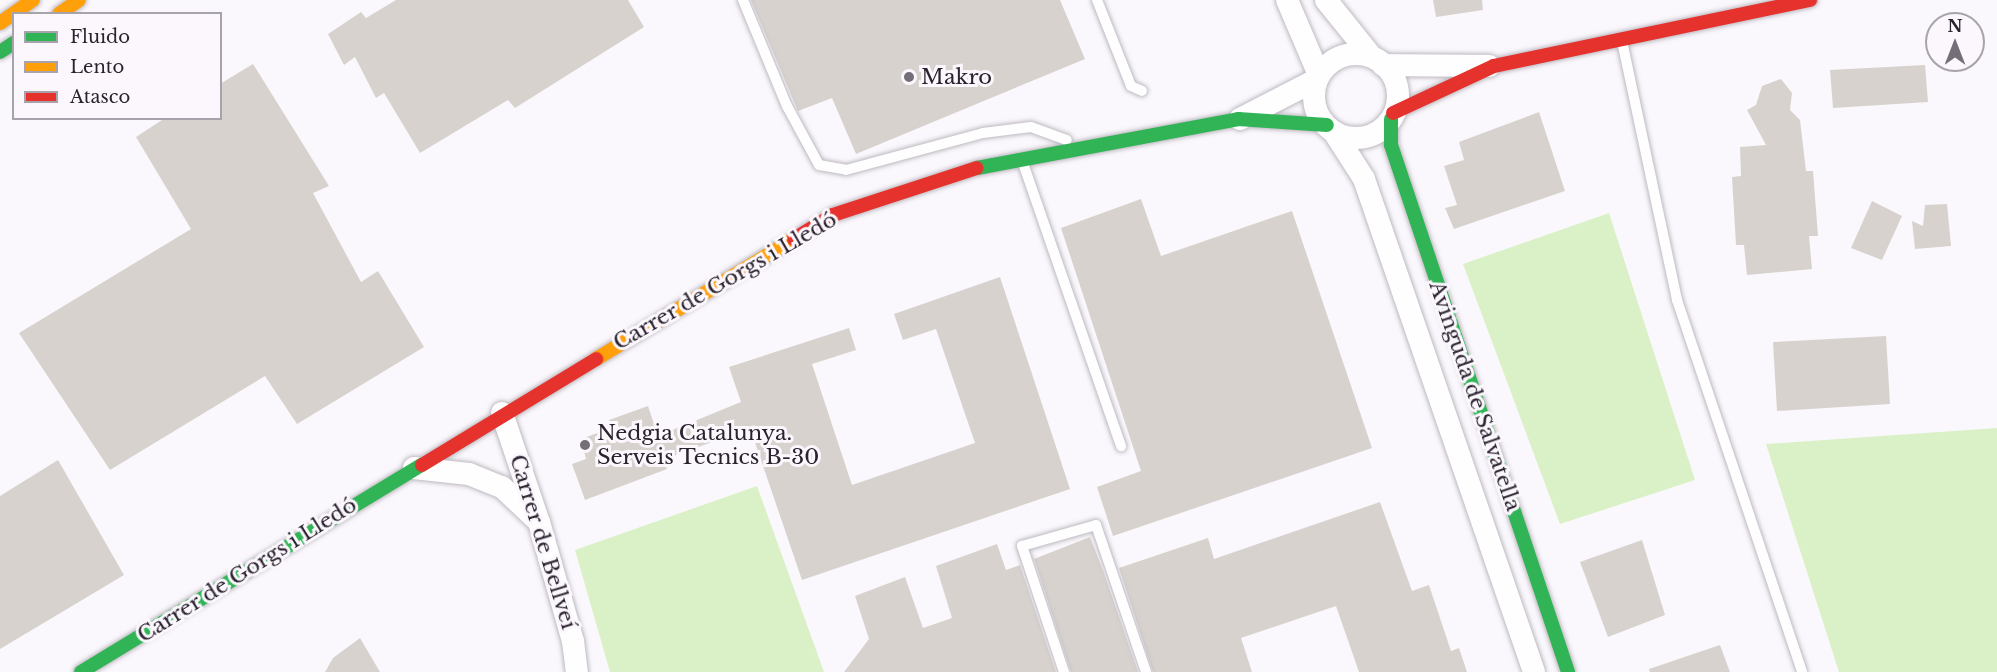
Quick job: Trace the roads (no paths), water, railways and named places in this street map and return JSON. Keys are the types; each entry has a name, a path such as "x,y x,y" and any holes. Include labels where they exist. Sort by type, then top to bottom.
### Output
{"main road":[{"path":"16,12 33,0"},
{"path":"62,12 80,0"},
{"path":"1392,116 1494,66 1810,0"},
{"name":"Avinguda de Salvatella","path":"1392,116 1391,145 1568,672"},
{"name":"Carrer de Gorgs i Lledó","path":"81,672 502,413 833,215 1021,157 1239,119 1330,128"}],"street":[{"path":"1287,0 1318,78 1315,107 1330,128 1366,136 1392,116 1397,87 1326,0"},
{"path":"1318,78 1338,57 1494,66"},
{"name":"Carrer de Gorgs i Lledó","path":"1239,119 1318,78"},
{"name":"Avinguda de Salvatella","path":"1330,128 1364,179 1534,672"},
{"name":"Carrer de Bellveí","path":"502,413 539,522 573,641 577,672"},
{"path":"413,468 469,474 502,487 539,522"}],"lane":[{"path":"743,0 787,106 819,165 846,170 983,133 1031,127 1084,146"},
{"path":"1097,0 1131,86 1142,91"},
{"path":"1621,38 1677,300 1802,672"},
{"path":"1021,157 1121,446"},
{"path":"1064,672 1022,546 1096,525 1146,672"}],"place":[{"name":"Makro","path":"909,77"},
{"name":"Nedgia Catalunya. Serveis Tecnics B-30","path":"585,445"}]}
